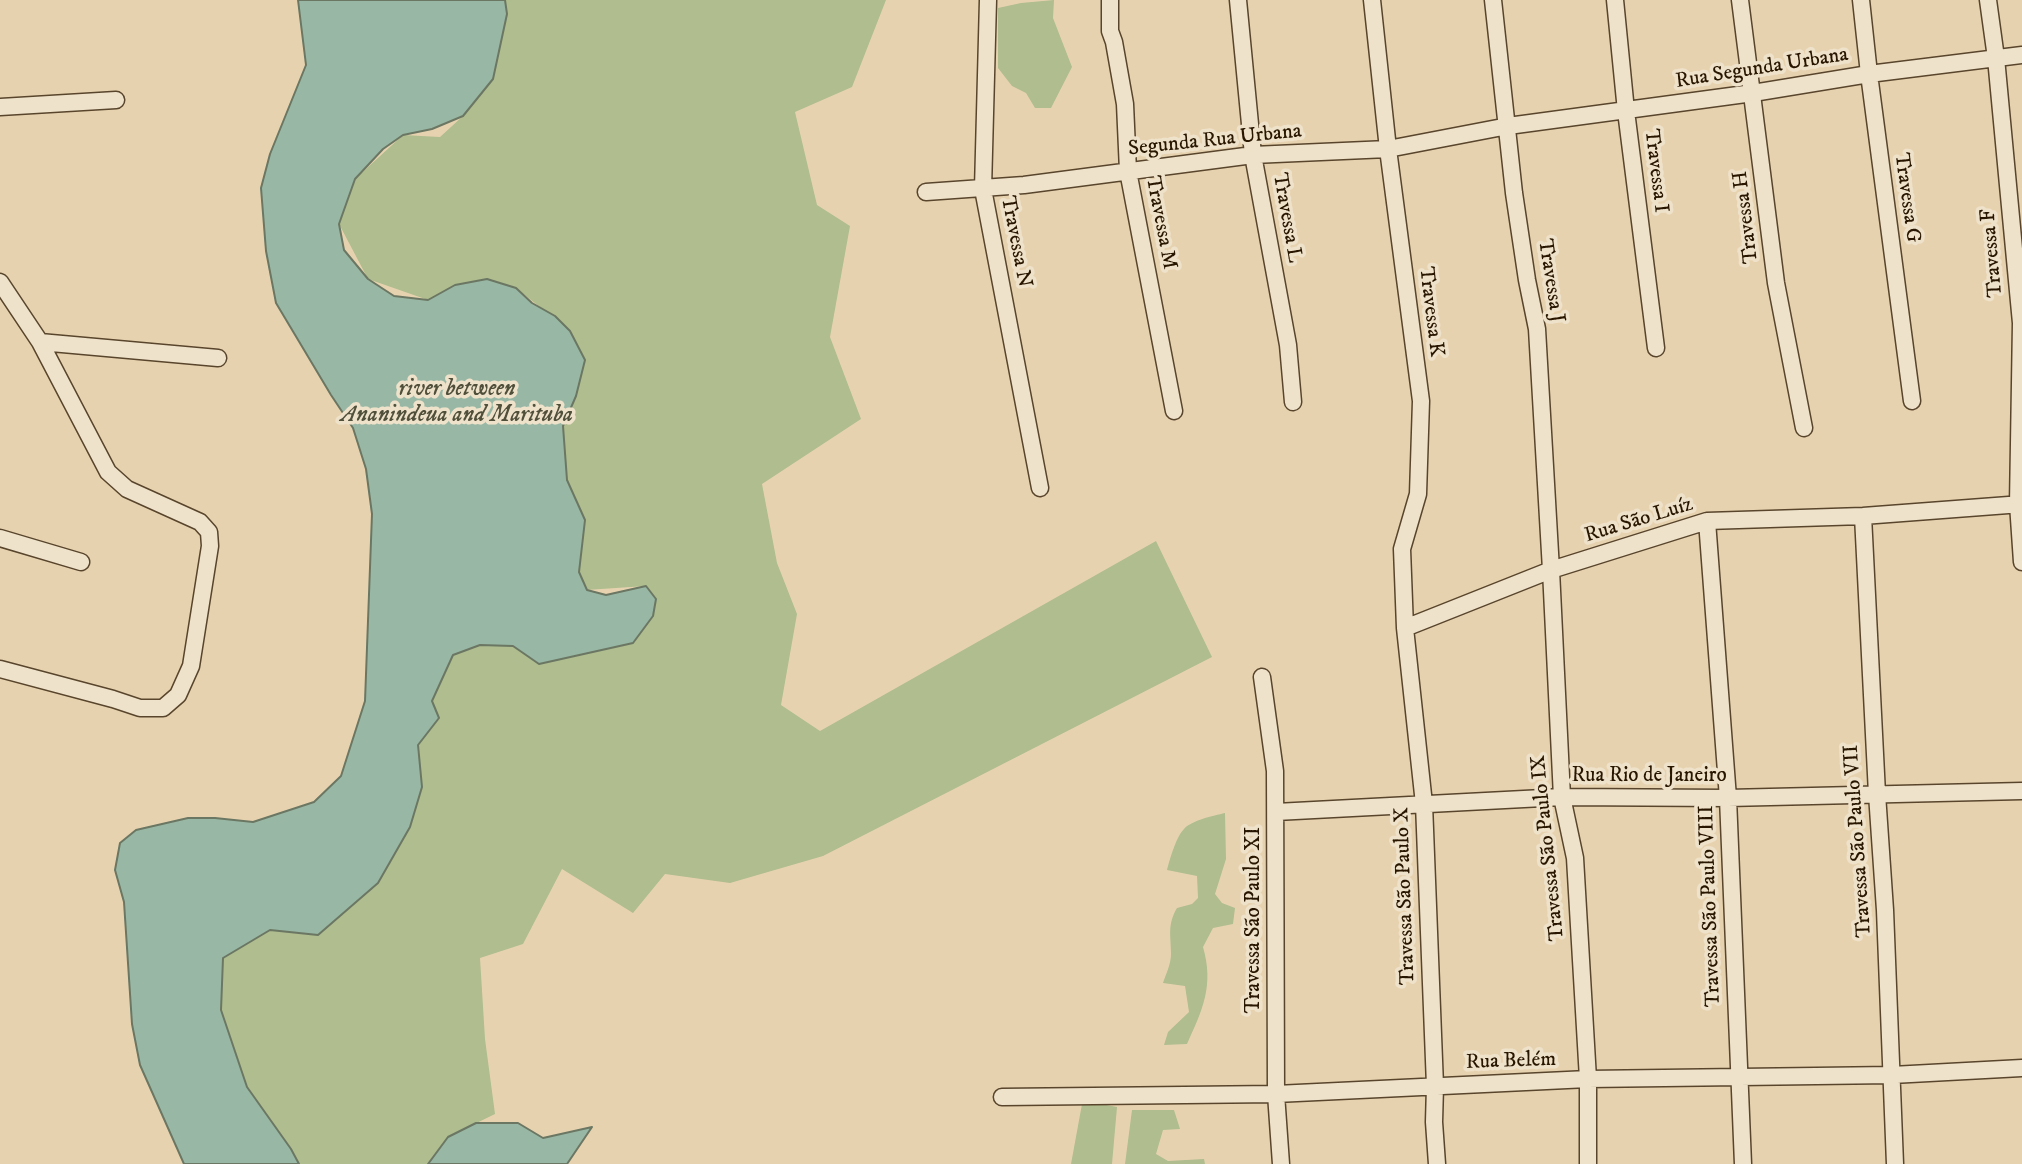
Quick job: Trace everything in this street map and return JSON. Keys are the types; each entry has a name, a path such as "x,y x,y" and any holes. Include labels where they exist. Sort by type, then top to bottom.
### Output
{"street":[{"name":"Travessa N","path":"988,0 983,189 1040,488"},
{"name":"Travessa M","path":"1110,0 1110,31 1125,103 1128,171 1174,411"},
{"name":"Travessa L","path":"1238,0 1253,155 1288,345 1293,402"},
{"name":"Travessa K","path":"1372,0 1388,149 1421,401 1418,494 1402,549 1405,628"},
{"name":"Travessa J","path":"1493,0 1514,193 1537,330 1551,570"},
{"name":"Travessa I","path":"1615,0 1656,348"},
{"name":"Travessa H","path":"1740,0 1776,283 1804,428"},
{"name":"Travessa G","path":"1861,0 1868,74 1912,401"},
{"name":"Travessa F","path":"1988,0 2021,323 2022,562"},
{"name":"Rua Segunda Urbana","path":"1508,126 1753,93 1868,74 2022,55"},
{"path":"0,107 116,100"},
{"name":"Segunda Rua Urbana","path":"926,192 983,189 1253,155 1388,149 1508,126"},
{"path":"0,285 40,342 108,472 127,489 200,522 209,531 210,546 191,666 178,695 163,708 140,708 0,669"},
{"path":"40,342 218,358"},
{"name":"Rua São Luíz","path":"1405,628 1551,570 1707,521 1863,516 2020,504"},
{"name":"Travessa São Paulo VII","path":"1863,516 1885,910 1895,1164"},
{"name":"Travessa São Paulo VIII","path":"1707,521 1728,798 1743,1164"},
{"path":"0,538 81,562"},
{"name":"Travessa São Paulo IX","path":"1551,570 1562,797 1575,858 1588,1079 1588,1164"},
{"name":"Travessa São Paulo X","path":"1405,628 1424,804 1437,1164"},
{"name":"Travessa São Paulo XI","path":"1262,677 1275,771 1276,1094 1281,1164"},
{"name":"Rua Rio de Janeiro","path":"1276,812 1562,797 1728,798 2022,791"},
{"name":"Rua Belém","path":"1002,1097 1276,1094 1588,1079 1892,1075 2022,1068"}],"shaded area":[{"path":"505,0 886,0 852,87 795,112 817,205 850,226 830,337 861,419 762,484 777,563 797,614 781,705 820,731 1156,541 1212,657 823,856 730,883 665,874 633,913 562,869 523,944 480,958 485,1039 495,1114 448,1137 428,1164 299,1164 247,1087 221,1010 223,958 270,930 318,934 378,883 410,827 422,787 417,745 439,719 432,702 453,655 480,645 513,646 539,664 632,643 653,616 656,599 646,586 586,590 579,572 585,520 567,480 563,426 570,331 516,288 455,285 428,300 368,279 339,224 355,179 403,135 440,137 463,116 493,79 507,14"},
{"path":"1054,0 1053,18 1072,67 1051,108 1035,108 1026,93 1012,86 998,68 998,8"},
{"path":"1225,813 1226,859 1215,894 1222,903 1235,908 1233,924 1213,928 1203,947 1207,985 1198,1019 1187,1044 1164,1045 1168,1032 1189,1012 1185,986 1163,983 1171,958 1172,920 1177,908 1192,904 1198,898 1197,876 1167,870 1184,829 1197,821"},
{"path":"1082,1104 1117,1107 1112,1164 1071,1164"},
{"path":"1132,1110 1174,1110 1180,1129 1163,1130 1156,1154 1168,1161 1204,1159 1205,1164 1125,1164"}],"water":[{"name":"river between Ananindeua and Marituba","path":"298,0 505,0 507,14 493,79 463,116 432,129 403,135 383,149 355,179 339,224 344,250 368,279 394,296 428,300 455,285 487,279 516,288 532,303 555,316 570,331 585,360 576,396 563,426 567,480 585,520 579,572 587,590 606,595 646,586 656,599 653,616 633,643 539,664 513,646 480,645 453,655 432,701 439,718 418,745 422,787 410,827 378,883 318,935 270,930 223,958 221,1010 247,1087 299,1164 184,1164 140,1065 132,1024 124,902 115,870 120,843 136,830 188,818 253,822 314,802 341,776 365,701 372,514 366,469 353,428 276,303 266,251 261,188 270,154 306,65"},
{"path":"476,1123 518,1123 543,1138 592,1127 567,1164 428,1164 448,1137"}]}
